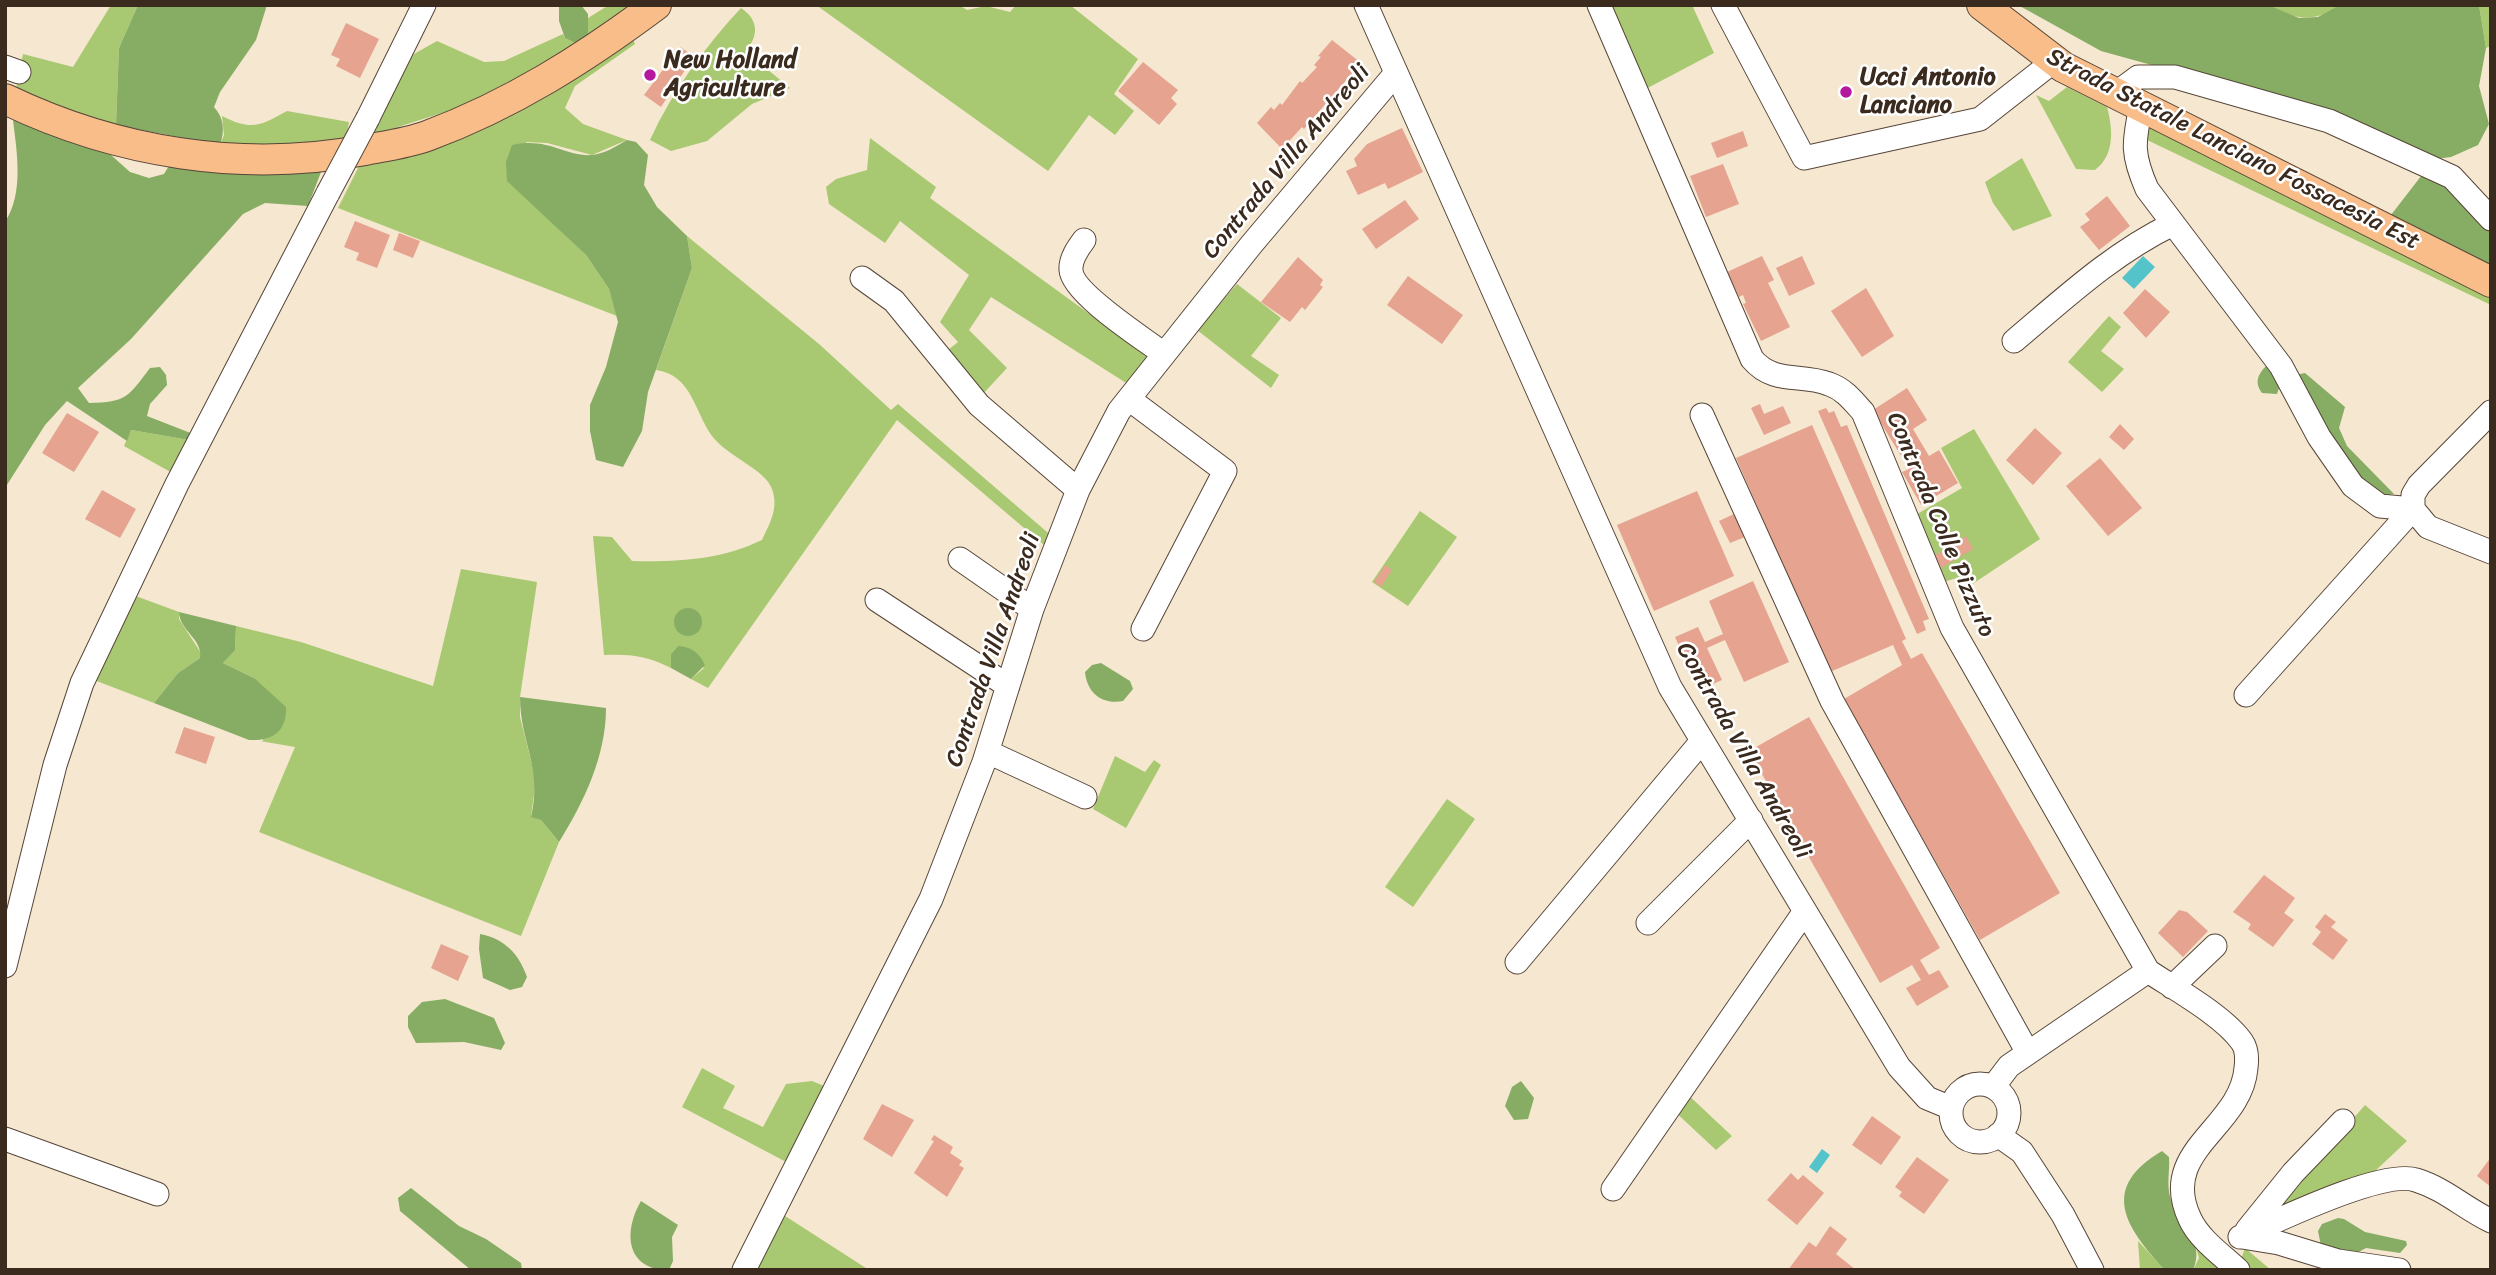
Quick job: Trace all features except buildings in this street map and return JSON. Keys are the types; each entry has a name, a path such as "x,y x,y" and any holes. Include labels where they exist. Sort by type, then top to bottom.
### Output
{"main road":[{"path":"5,99 67,127 111,140 234,160 320,158 425,137 501,104 592,53 656,5"},
{"name":"Strada Statale Lanciano Fossacesia Est","path":"1982,5 2054,61 2491,282"}],"street":[{"path":"5,966 55,765 82,683 177,484 424,5"},
{"path":"1366,5 1396,73"},
{"name":"Contrada Colle Pizzuto","path":"1599,5 1752,359 1761,369 1783,379 1829,384 1844,392 1863,412 1952,628 2148,971"},
{"path":"1723,5 1804,158 1980,119 2054,61"},
{"name":"Contrada Villa Andreoli","path":"744,1270 932,900 988,752 1032,609 1078,490 1129,399 1251,245 1396,73 1670,687 1899,1066 1927,1098 1951,1108"},
{"path":"2413,509 2380,506 2353,486 2319,437 2281,366 2147,189 2136,164 2128,100 2138,77 2175,77 2329,121 2452,177 2491,219"},
{"path":"2014,341 2107,262 2142,239 2173,224"},
{"path":"1084,240 1073,260 1073,281 1086,295 1164,354"},
{"path":"862,278 894,301 979,405 1078,490"},
{"path":"1129,399 1225,471 1143,629"},
{"path":"2491,412 2419,485 2413,495 2413,509 2428,527 2491,552"},
{"path":"1702,415 1832,701 2028,1054"},
{"path":"2246,695 2413,509"},
{"path":"960,559 1032,609"},
{"path":"877,600 1008,686"},
{"path":"1517,962 1703,741"},
{"path":"988,752 1085,797"},
{"path":"1648,923 1751,821"},
{"path":"1614,1189 1805,911"},
{"path":"2172,987 2215,946"},
{"path":"1993,1087 2009,1066 2148,971 2206,1009 2243,1043 2247,1058 2244,1085 2237,1099 2191,1158 2181,1184 2183,1202 2195,1227 2230,1262 2240,1237 2293,1173 2343,1121"},
{"path":"1970,1085 1993,1087 2003,1095 2009,1112 2008,1122 1998,1135 1980,1142 1963,1137 1952,1122 1951,1108 1955,1096 1970,1085"},
{"path":"1998,1135 2022,1152 2063,1215 2092,1270"},
{"path":"5,1139 157,1194"},
{"path":"2240,1237 2386,1179 2413,1179 2446,1191 2491,1221"},
{"path":"2240,1237 2279,1243 2338,1261 2399,1270"}],"green space":[{"path":"111,5 138,5 119,48 116,125 99,122 15,94 23,54 73,67"},
{"path":"138,5 267,5 256,40 220,92 214,107 223,125 220,145 116,125 119,48"},
{"path":"559,5 581,5 588,14 588,36 579,45 565,38 559,21"},
{"path":"609,5 634,5 588,36 588,18"},
{"path":"816,5 959,5 967,10 986,6 1010,12 1016,5 1070,5 1138,59 1114,94 1134,111 1115,135 1089,115 1048,171"},
{"path":"1604,5 1692,5 1714,53 1640,92"},
{"path":"2018,5 2268,5 2299,18 2318,17 2340,5 2479,5 2486,48 2479,86 2489,124 2478,145 2451,157 2435,159 2195,77 2101,51"},
{"path":"2268,5 2340,5 2322,15 2304,17 2286,14"},
{"path":"2479,5 2491,5 2491,46 2486,48"},
{"path":"741,8 751,17 755,28 753,40 745,51 790,88 752,104 707,141 671,151 650,140 690,70"},
{"path":"563,34 565,38 579,45 470,104 373,135 404,67 414,54 437,41 484,62 504,61"},
{"path":"633,39 635,44 575,86 565,108 583,124 627,140 592,155 547,143 526,142 559,229 586,255 609,289 617,316 338,208 361,162"},
{"path":"2067,87 2107,107 2111,141 2106,157 2095,170 2076,169 2036,95 2049,101"},
{"path":"287,111 349,122 346,140 263,146 220,145 224,135 222,116 241,124 256,125"},
{"path":"13,120 111,155 130,172 149,178 164,174 170,164 222,172 321,172 308,206 265,203 243,214 131,339 78,388 89,403 119,399 131,392 150,368 160,367 166,375 167,385 150,404 147,416 193,434 189,440 131,430 127,441 67,401 45,425 5,488 5,222 15,198 18,172"},
{"path":"2141,120 2491,297 2491,305 2143,138"},
{"path":"870,138 936,187 930,198 1150,358 1134,388 991,297 969,330 1007,368 981,396 943,354 958,342 940,322 969,275 900,221 885,243 829,204 826,187 836,179 867,170"},
{"path":"627,140 636,142 648,155 644,185 657,207 687,236 692,268 648,392 642,431 623,467 596,460 590,431 590,405 606,367 618,322 609,289 586,255 507,181 506,162 512,145 536,143 592,155"},
{"path":"2022,158 2052,216 2013,231 1993,203 1985,182"},
{"path":"2425,171 2443,179 2491,232 2491,266 2391,215"},
{"path":"687,236 819,344 891,410 898,404 1054,538 1050,550 897,420 708,688 691,679 704,668 678,646 671,654 671,668 639,657 604,655 593,536 612,537 632,561 715,556 762,540 774,509 774,496 768,482 712,436 685,386 668,373 656,370 692,268"},
{"path":"1237,284 1281,318 1251,356 1279,375 1271,388 1197,330"},
{"path":"2109,316 2121,327 2101,351 2124,369 2102,392 2068,362"},
{"path":"2267,365 2281,382 2277,394 2262,393 2258,385 2259,375"},
{"path":"2305,373 2345,407 2339,428 2347,446 2394,494 2378,495 2368,489 2290,376"},
{"path":"1974,429 2040,539 1968,587 1960,577 1940,583 1912,517 1962,488 1941,448"},
{"path":"131,430 189,440 174,474 124,446"},
{"path":"1420,511 1457,537 1408,606 1372,582"},
{"path":"461,569 537,582 520,697 520,717 536,781 531,816 541,820 559,842 521,936 259,832 295,747 260,741 263,741 254,678 223,663 235,649 236,626 301,642 433,686"},
{"path":"133,595 179,612 179,619 201,653 200,658 178,673 154,703 94,680"},
{"path":"688,608 698,612 702,622 698,632 688,636 678,632 674,622 678,612"},
{"path":"179,612 236,626 235,650 223,663 254,678 286,707 281,729 271,737 249,740 154,703 178,673 200,658 198,645 183,624"},
{"path":"678,646 694,651 705,665 691,679 671,668 671,654"},
{"path":"1101,663 1130,681 1133,689 1123,701 1102,699 1089,686 1085,672 1092,665"},
{"path":"520,697 606,708 598,761 577,811 559,842 541,820 531,817 534,800 533,770 523,728"},
{"path":"1115,756 1145,772 1154,760 1161,765 1126,828 1093,809"},
{"path":"1447,799 1475,819 1413,907 1385,887"},
{"path":"480,934 504,944 520,961 527,977 522,987 510,990 483,978"},
{"path":"445,999 494,1018 505,1043 501,1050 464,1042 416,1043 408,1027 408,1016 422,1002"},
{"path":"702,1068 735,1086 723,1108 763,1127 786,1084 812,1081 829,1088 790,1164 682,1107"},
{"path":"1521,1081 1534,1098 1528,1119 1514,1120 1505,1106 1512,1087"},
{"path":"1685,1092 1732,1136 1716,1150 1672,1109"},
{"path":"2365,1105 2407,1141 2373,1173 2268,1216"},
{"path":"2162,1151 2169,1157 2168,1184 2171,1200 2194,1242 2196,1260 2193,1270 2165,1270 2139,1238 2125,1208 2125,1194 2130,1179 2142,1165"},
{"path":"411,1188 459,1226 486,1239 521,1263 522,1270 471,1270 400,1211 398,1198"},
{"path":"641,1201 678,1225 672,1237 673,1261 669,1270 644,1264 632,1247 632,1225"},
{"path":"782,1214 869,1270 753,1270"},
{"path":"2338,1218 2365,1232 2406,1241 2407,1245 2400,1253 2366,1248 2353,1255 2321,1246 2318,1231 2322,1224"},
{"path":"2193,1236 2228,1270 2193,1270 2199,1258"},
{"path":"2138,1241 2165,1270 2140,1270"},
{"path":"2245,1248 2271,1270 2248,1270 2240,1262"}],"water":[{"path":"2143,256 2155,267 2134,289 2122,278"},
{"path":"1822,1149 1830,1155 1817,1173 1809,1167"}],"place":[{"name":"New Holland Agriculture","path":"650,75"},
{"name":"Ucci Antonio Lanciano","path":"1846,92"}]}
